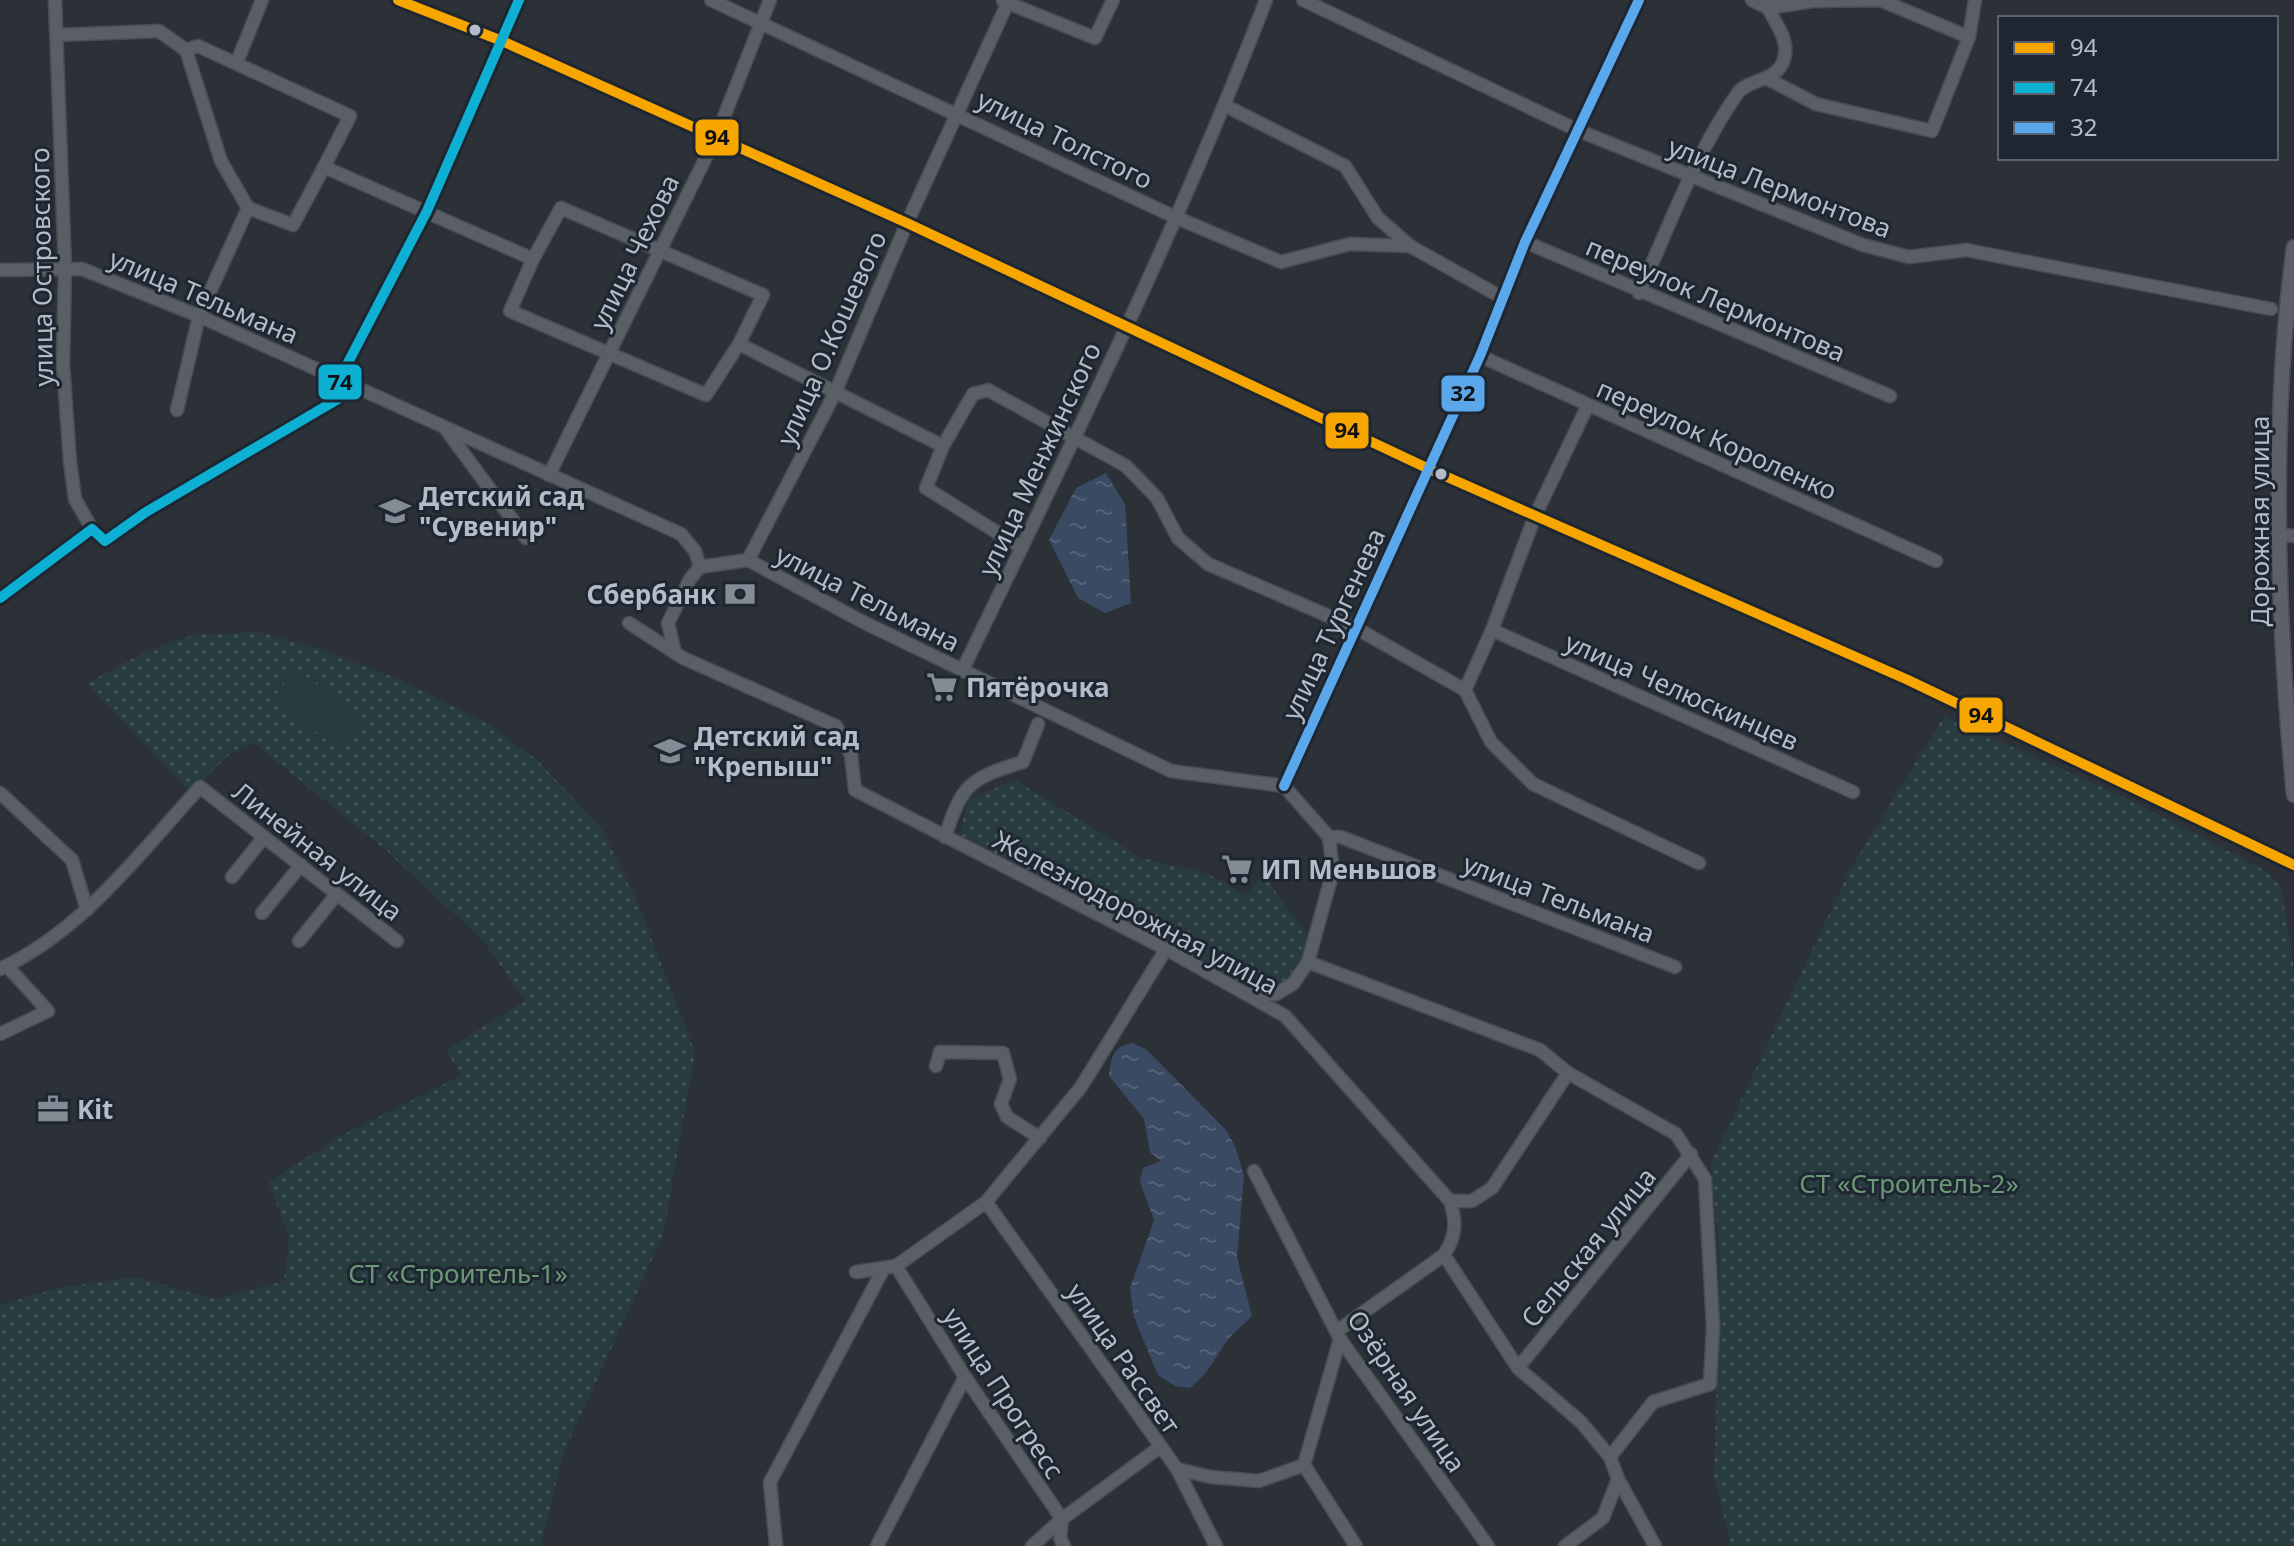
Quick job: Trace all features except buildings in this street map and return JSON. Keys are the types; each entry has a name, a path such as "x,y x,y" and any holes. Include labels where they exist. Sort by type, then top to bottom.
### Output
{"main road":[{"name":"Дорожная улица","path":"2294,247 2287,535 2294,795"}],"street":[{"name":"улица Островского","path":"55,0 65,268 63,364 75,499 92,529"},
{"path":"237,62 262,0"},
{"path":"398,0 502,41 907,223 1429,469 1908,680 2294,865"},
{"path":"0,598 92,529 105,541 146,512 338,399 340,378 427,211 519,0"},
{"name":"улица Толстого","path":"711,0 960,113 1175,217 1281,262 1350,244 1410,246"},
{"name":"улица Чехова","path":"549,475 716,137 770,0"},
{"path":"1006,1 1095,38 1113,0"},
{"name":"улица Менжинского","path":"962,671 1126,327 1226,106 1266,0"},
{"name":"улица Лермонтова","path":"1303,0 1577,130 1863,245 1909,257 1966,250 2271,309"},
{"name":"улица Тургенева","path":"1284,786 1480,356 1525,242 1639,0"},
{"path":"1752,0 1770,4 1880,0 1969,37"},
{"path":"1768,79 1816,104 1932,131 1969,37 1975,0"},
{"name":"улица О.Кошевого","path":"748,560 834,395 907,223 960,113 1006,1"},
{"path":"1639,293 1691,178 1739,90 1768,79 1783,63 1787,46 1770,4"},
{"path":"58,35 159,31 186,50 221,161 248,208 293,225 350,116 198,46 186,50"},
{"name":"улица Толстого","path":"1226,106 1345,166 1378,218 1410,246 1501,297"},
{"path":"324,167 533,259"},
{"path":"177,410 199,316 248,208"},
{"path":"561,208 660,248 763,295 739,344 706,395 510,311 533,259 561,208"},
{"name":"переулок Лермонтова","path":"1525,242 1639,293 1890,396"},
{"name":"улица Тельмана","path":"0,270 82,269 199,316 681,534 695,551 700,567 748,560 962,671 1171,771 1284,786"},
{"path":"739,344 834,395 943,446"},
{"name":"переулок Короленко","path":"1480,356 1936,561"},
{"path":"1022,548 926,488 943,446 973,394 988,390 1075,435 1126,466 1157,498 1178,538 1208,564 1354,627 1465,690 1491,742 1533,784 1699,863"},
{"path":"1465,690 1492,630 1535,516 1588,405"},
{"path":"446,429 526,538"},
{"path":"675,653 668,623 690,579 700,567"},
{"name":"Железнодорожная улица","path":"629,623 675,653 836,726 851,755 855,790 1166,949 1251,994 1285,1016 1450,1201"},
{"name":"улица Челюскинцев","path":"1492,630 1853,792"},
{"path":"945,837 957,799 982,774 1023,762 1038,724"},
{"path":"1284,786 1329,837"},
{"name":"Линейная улица","path":"3,968 87,910 200,787 397,941"},
{"path":"0,793 72,860 87,910"},
{"path":"232,877 264,837"},
{"name":"улица Тельмана","path":"1329,837 1341,837 1675,967"},
{"name":"Железнодорожная улица","path":"1329,837 1333,871 1308,962 1540,1050 1568,1073 1676,1134 1705,1179 1713,1327 1710,1384 1653,1402 1610,1457"},
{"path":"262,913 301,865"},
{"path":"299,941 337,894"},
{"path":"776,1546 770,1482 890,1268 986,1202 1081,1087 1166,949"},
{"path":"1251,994 1276,994 1293,984 1308,962"},
{"path":"0,1034 48,1011 3,968"},
{"path":"936,1066 940,1052 1003,1053 1010,1079 1001,1104 1007,1117 1040,1138"},
{"path":"1356,1546 1304,1465 1339,1335 1444,1255 1453,1239 1456,1220 1450,1201 1472,1201 1492,1188 1568,1073"},
{"name":"Сельская улица","path":"1518,1368 1691,1154"},
{"name":"Озёрная улица","path":"1254,1171 1339,1335 1488,1546"},
{"name":"улица Рассвет","path":"986,1202 1177,1469 1216,1546"},
{"path":"1444,1255 1518,1368 1581,1422 1610,1457 1618,1479 1655,1546"},
{"path":"856,1272 890,1268"},
{"name":"улица Прогресс","path":"890,1268 1062,1519 1060,1538 1064,1546"},
{"path":"877,1546 965,1377"},
{"path":"1032,1546 1062,1519 1160,1447"},
{"path":"1177,1469 1211,1477 1259,1481 1304,1465"},
{"path":"1565,1546 1603,1518 1618,1479"}],"green space":[{"name":"СТ «Строитель-1»","path":"258,632 317,648 401,680 486,723 537,760 601,828 636,899 695,1052 663,1235 563,1454 541,1546 0,1546 0,1305 58,1288 135,1277 214,1299 284,1281 289,1237 269,1182 342,1135 461,1076 446,1050 525,1001 484,942 387,851 254,743 230,754 190,792 87,683 145,652 193,635"},
{"path":"296,668 362,719 339,750 272,699"},
{"name":"СТ «Строитель-2»","path":"1944,716 2130,800 2266,871 2281,886 2294,968 2294,1546 1731,1546 1714,1477 1720,1254 1711,1163 1850,870"},
{"path":"1015,780 1141,858 1208,874 1246,895 1263,874 1311,941 1286,986 1251,994 957,843 969,799"}],"water":[{"path":"1106,473 1125,504 1131,603 1105,613 1078,598 1049,540 1076,488"},
{"path":"1133,1043 1147,1050 1227,1131 1244,1176 1237,1257 1252,1316 1229,1338 1205,1374 1190,1388 1175,1386 1158,1375 1134,1317 1130,1288 1154,1220 1140,1182 1143,1168 1161,1161 1150,1152 1144,1119 1109,1076 1114,1054 1121,1047"}],"transit line":[{"name":"94","path":"398,0 502,41 907,223 1429,469 1908,680 2294,865"},
{"name":"74","path":"0,598 92,529 105,541 146,512 338,399 340,378 427,211 519,0"},
{"name":"32","path":"1284,786 1480,356 1525,242 1639,0"}],"place":[{"name":"Детский сад \"Сувенир\"","path":"395,511"},
{"name":"Сбербанк","path":"740,594"},
{"name":"Пятёрочка","path":"942,687"},
{"name":"Детский сад \"Крепыш\"","path":"670,751"},
{"name":"ИП Меньшов","path":"1237,869"},
{"name":"Kit","path":"53,1109"}]}
